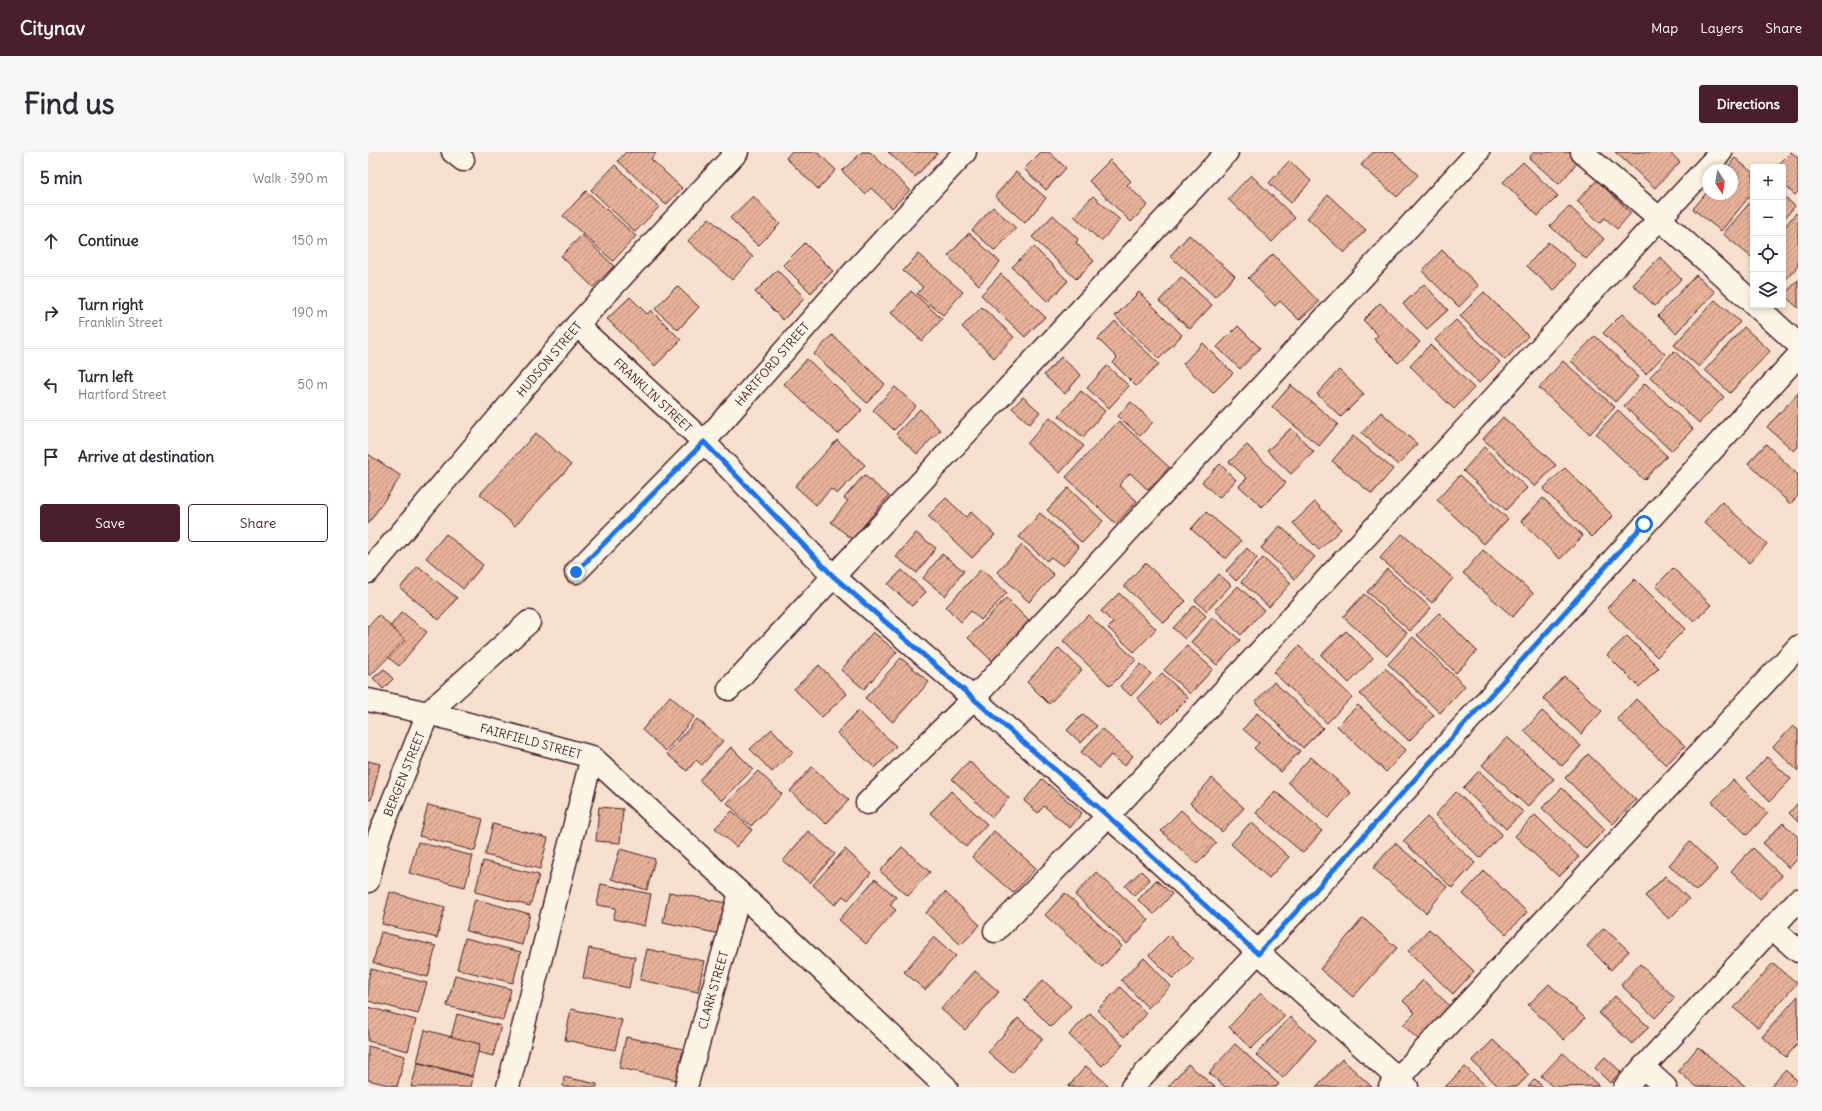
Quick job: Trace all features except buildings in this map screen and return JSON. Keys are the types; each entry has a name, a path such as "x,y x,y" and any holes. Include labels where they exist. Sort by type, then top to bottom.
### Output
{"street":[{"name":"HUDSON STREET","path":"368,572 577,325 737,152"},
{"name":"HARTFORD STREET","path":"576,572 704,442 852,274 965,152"},
{"path":"729,689 1227,152"},
{"path":"867,803 974,698 1478,152"},
{"path":"1582,152 1660,219 1750,300"},
{"path":"995,931 1108,816 1721,152"},
{"path":"1758,308 1798,344"},
{"name":"FRANKLIN STREET","path":"577,325 704,442 833,576 1108,816 1398,1084"},
{"path":"1132,1087 1258,954 1644,524 1798,356"},
{"path":"428,713 529,622"},
{"path":"1398,1084 1798,646"},
{"name":"FAIRFIELD STREET","path":"368,700 428,713 592,757 740,893 946,1087"},
{"name":"BERGEN STREET","path":"368,881 379,836 428,713"},
{"path":"508,1087 592,757"},
{"name":"CLARK STREET","path":"686,1087 740,893"},
{"path":"1624,1087 1798,900"},
{"path":"1772,928 1798,951"},
{"path":"1643,1067 1665,1087"}],"route":[{"path":"576,572 704,442 833,576 1108,816 1258,954 1644,524"}]}
